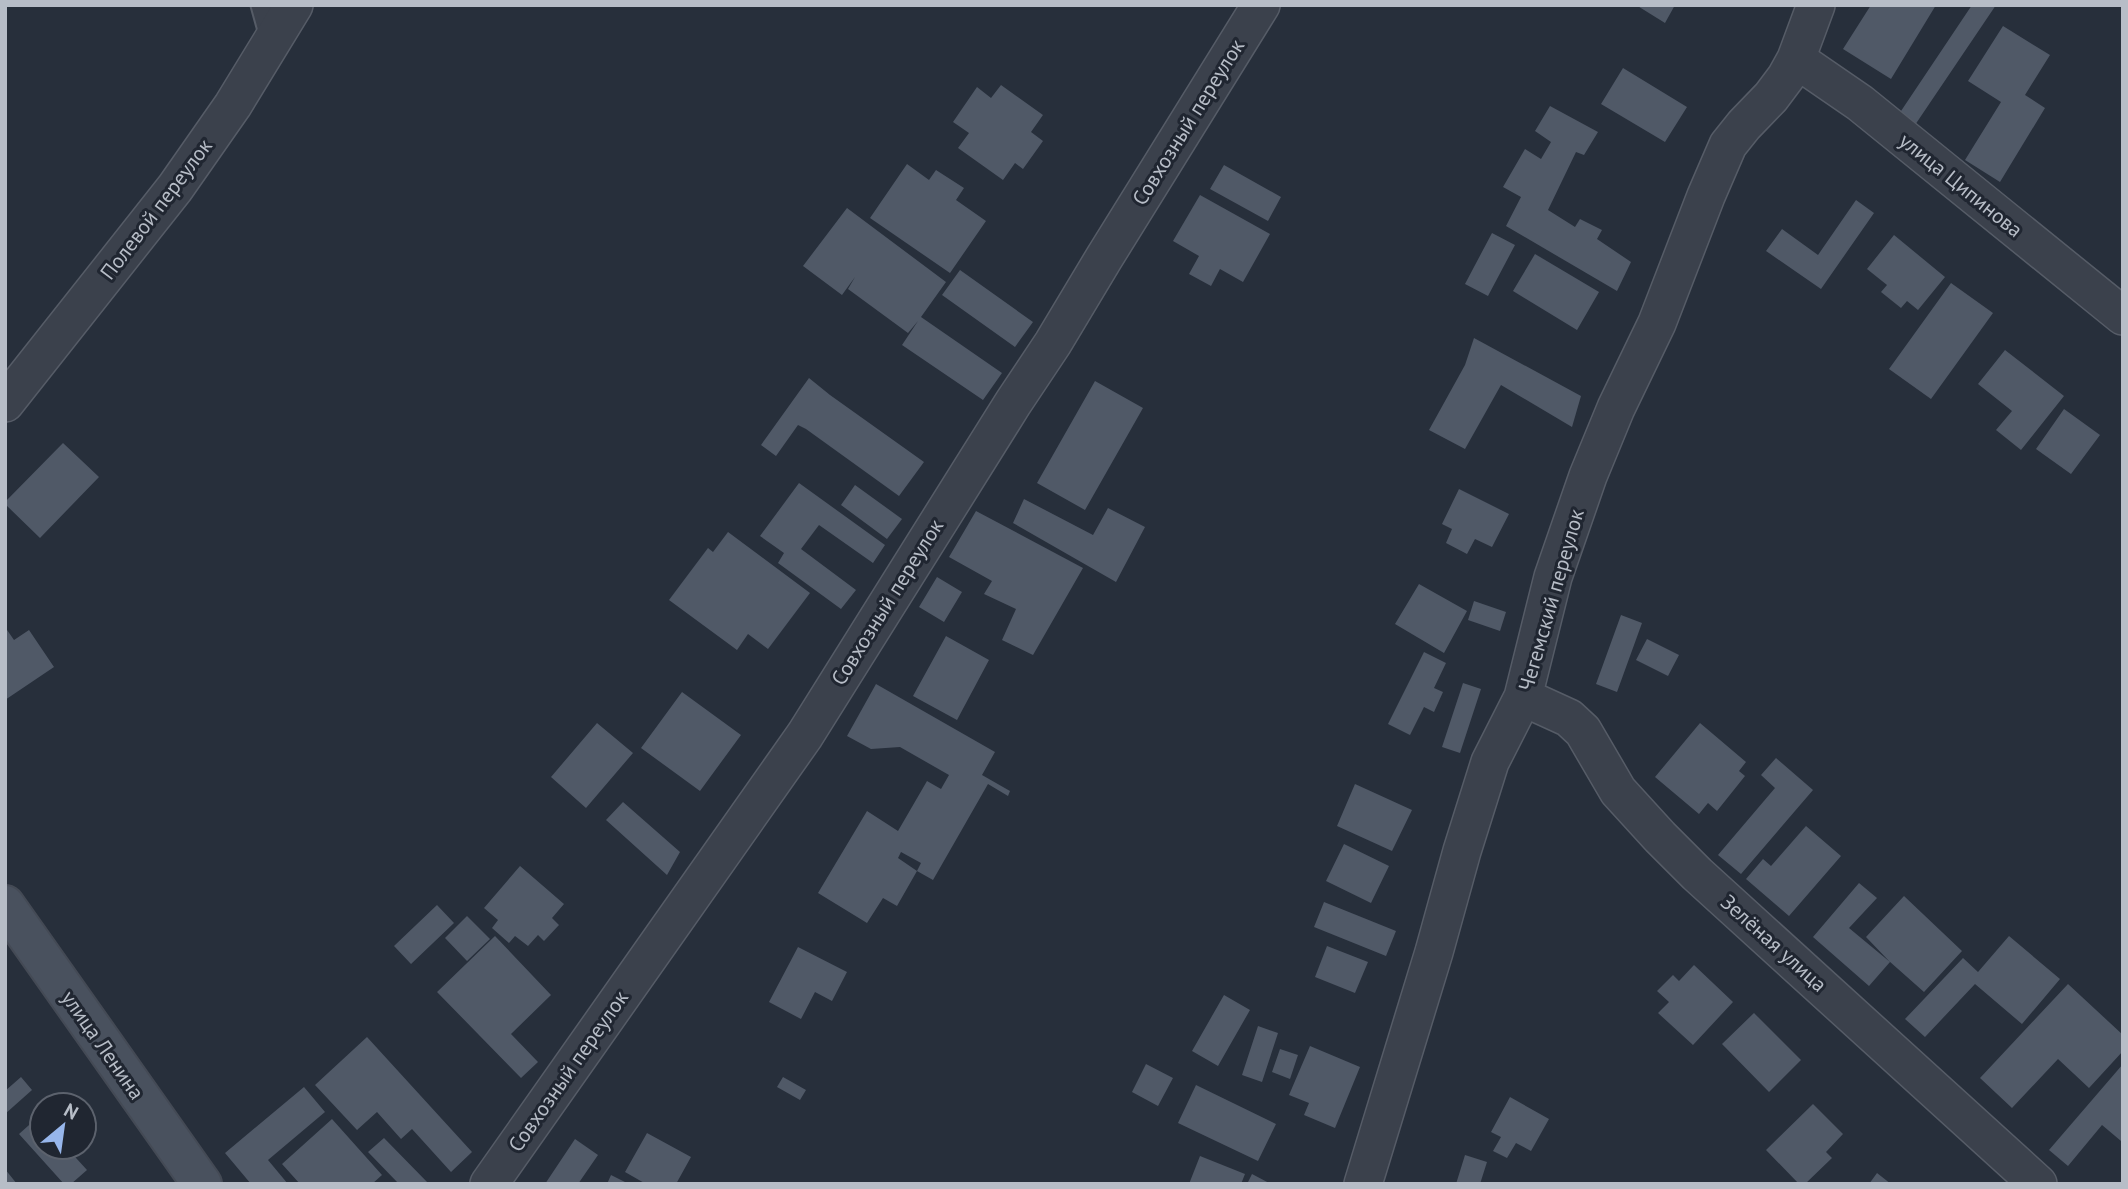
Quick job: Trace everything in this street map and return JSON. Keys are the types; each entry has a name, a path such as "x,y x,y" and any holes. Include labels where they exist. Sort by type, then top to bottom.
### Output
{"street":[{"name":"Полевой переулок","path":"5,403 175,188 233,106 294,5"},
{"name":"Совхозный переулок","path":"489,1184 805,735 1053,343 1261,5"},
{"name":"Чегемский переулок","path":"1363,1184 1490,762 1523,697 1553,577 1588,476 1616,408 1657,323 1728,145 1786,77 1796,59 1816,5"},
{"name":"улица Ципинова","path":"1796,59 1860,103 2123,316"},
{"name":"Зелёная улица","path":"1523,697 1569,718 1583,730 1618,791 1697,874 2038,1184"},
{"name":"улица Ленина","path":"5,905 202,1184"}],"lane":[{"path":"261,5 271,41"}],"building":[{"path":"1636,5 1675,5 1665,23"},
{"path":"1871,5 1936,5 1891,79 1843,49"},
{"path":"1972,5 1996,5 1915,125 1899,114"},
{"path":"2003,26 2050,55 2025,95 2045,108 2000,182 1965,160 2001,102 1968,81"},
{"path":"1623,68 1687,107 1665,142 1601,104"},
{"path":"1001,85 1043,115 1031,132 1043,141 1023,169 1015,163 1003,180 958,148 969,133 953,122 977,87 991,98"},
{"path":"1550,106 1598,132 1584,155 1576,152 1548,210 1575,227 1580,219 1602,230 1597,239 1631,262 1617,291 1506,226 1521,197 1503,187 1525,149 1541,159 1551,142 1535,131"},
{"path":"907,164 929,180 936,170 964,188 956,200 986,221 950,273 870,218"},
{"path":"1224,165 1281,197 1268,221 1210,189"},
{"path":"1200,195 1270,234 1243,282 1220,269 1211,286 1189,274 1199,256 1173,241"},
{"path":"1856,200 1874,213 1821,289 1766,251 1782,229 1818,255"},
{"path":"847,208 946,282 921,317 1002,373 983,400 902,345 918,321 908,333 848,289 855,277 842,295 803,266"},
{"path":"1492,233 1515,245 1488,296 1465,284"},
{"path":"1894,235 1945,277 1918,310 1907,301 1901,308 1881,292 1887,285 1867,269"},
{"path":"1535,254 1599,292 1577,330 1513,291"},
{"path":"960,270 1033,322 1015,347 942,295"},
{"path":"1951,283 1993,313 1931,399 1889,369"},
{"path":"1474,338 1581,396 1572,427 1501,385 1465,449 1429,430 1465,365"},
{"path":"2005,350 2064,396 2021,450 1996,430 2012,411 1978,384"},
{"path":"809,378 924,462 899,496 798,425 776,456 761,445"},
{"path":"1095,381 1143,408 1085,510 1037,483"},
{"path":"2064,409 2100,435 2071,474 2036,449"},
{"path":"63,443 99,477 40,538 5,502"},
{"path":"799,483 885,545 873,563 819,525 801,549 856,590 841,609 778,563 784,553 760,536"},
{"path":"855,485 902,519 887,539 841,505"},
{"path":"1459,489 1509,514 1492,547 1475,539 1467,554 1446,543 1452,529 1442,524"},
{"path":"1024,499 1093,535 1108,508 1145,527 1116,582 1013,523"},
{"path":"976,511 1083,568 1033,655 1002,640 1016,609 984,594 992,581 949,557"},
{"path":"728,532 810,593 768,649 748,634 737,650 669,600 708,548 713,552"},
{"path":"937,577 962,592 944,622 919,607"},
{"path":"1419,584 1467,611 1444,653 1395,624"},
{"path":"1474,601 1506,612 1500,631 1468,620"},
{"path":"1621,615 1642,623 1617,692 1596,684"},
{"path":"5,627 14,640 29,630 54,667 5,700"},
{"path":"946,636 989,660 957,720 913,696"},
{"path":"1647,639 1679,655 1668,676 1636,660"},
{"path":"1424,652 1446,663 1434,688 1443,692 1434,712 1424,707 1410,735 1388,724"},
{"path":"1463,683 1481,689 1460,753 1442,747"},
{"path":"876,684 995,752 982,775 1010,791 1008,796 988,784 933,880 917,871 897,906 883,898 867,923 818,893 867,811 898,831 927,781 941,789 949,775 900,747 871,749 847,736","holes":["901,852 921,863 917,871 898,858"]},
{"path":"682,692 741,735 700,791 641,748"},
{"path":"597,723 633,753 586,808 551,777"},
{"path":"1700,723 1746,762 1739,771 1745,776 1717,811 1708,803 1699,814 1655,777"},
{"path":"1776,758 1813,790 1741,874 1718,855 1775,788 1761,775"},
{"path":"1355,784 1412,810 1392,851 1337,826"},
{"path":"623,802 680,852 667,875 606,820"},
{"path":"1806,826 1841,856 1789,916 1746,879 1763,859 1771,866"},
{"path":"1344,844 1389,866 1371,903 1326,881"},
{"path":"520,866 564,904 552,918 559,925 544,941 538,935 528,946 515,936 509,943 492,928 498,920 484,908"},
{"path":"1859,883 1877,898 1849,928 1890,962 1869,986 1813,937"},
{"path":"1904,896 1962,951 1924,992 1866,937"},
{"path":"1324,902 1396,931 1386,956 1314,927"},
{"path":"437,905 454,923 411,964 394,946"},
{"path":"467,916 490,939 467,961 445,938"},
{"path":"495,936 551,995 511,1034 538,1062 521,1078 437,992"},
{"path":"2009,936 2060,979 2022,1024 1975,984 1925,1037 1905,1019 1963,958 1978,972"},
{"path":"1327,946 1368,962 1355,993 1315,977"},
{"path":"798,947 847,972 832,1001 815,992 801,1019 769,1002"},
{"path":"1694,965 1733,1002 1693,1045 1658,1013 1669,1002 1657,991 1673,975 1679,981"},
{"path":"2068,984 2123,1035 2123,1051 2089,1088 2058,1059 2012,1108 1980,1078"},
{"path":"1224,995 1250,1010 1218,1066 1192,1051"},
{"path":"1754,1013 1801,1060 1769,1092 1722,1044"},
{"path":"1258,1026 1278,1033 1262,1082 1242,1075"},
{"path":"367,1037 472,1152 451,1172 412,1129 401,1139 377,1112 357,1130 315,1085"},
{"path":"1310,1046 1360,1067 1335,1128 1304,1115 1309,1103 1289,1095"},
{"path":"1280,1049 1298,1055 1290,1079 1272,1072"},
{"path":"1146,1064 1173,1078 1158,1106 1132,1092"},
{"path":"2123,1064 2123,1139 2121,1141 2102,1125 2068,1166 2049,1150"},
{"path":"21,1077 32,1090 5,1114 5,1091"},
{"path":"783,1077 806,1090 800,1100 777,1087"},
{"path":"1196,1085 1276,1124 1258,1161 1178,1123"},
{"path":"304,1087 325,1112 268,1160 288,1184 251,1184 225,1153"},
{"path":"1510,1097 1549,1119 1531,1151 1516,1143 1507,1158 1493,1151 1501,1137 1491,1132"},
{"path":"1813,1104 1843,1134 1826,1152 1832,1158 1805,1184 1799,1184 1766,1150"},
{"path":"332,1119 382,1175 372,1184 300,1184 282,1164"},
{"path":"28,1126 28,1144 19,1134"},
{"path":"647,1133 691,1157 676,1184 646,1184 625,1172"},
{"path":"384,1138 429,1184 399,1184 368,1152"},
{"path":"575,1139 598,1155 578,1184 545,1184"},
{"path":"1465,1155 1487,1162 1480,1184 1456,1184"},
{"path":"1200,1156 1245,1174 1241,1184 1189,1184"},
{"path":"43,1161 79,1161 87,1170 71,1184 64,1184"},
{"path":"5,1169 17,1184 5,1184"},
{"path":"1877,1173 1891,1184 1869,1184"},
{"path":"1252,1174 1271,1184 1247,1184"},
{"path":"611,1175 629,1184 607,1184"}]}
